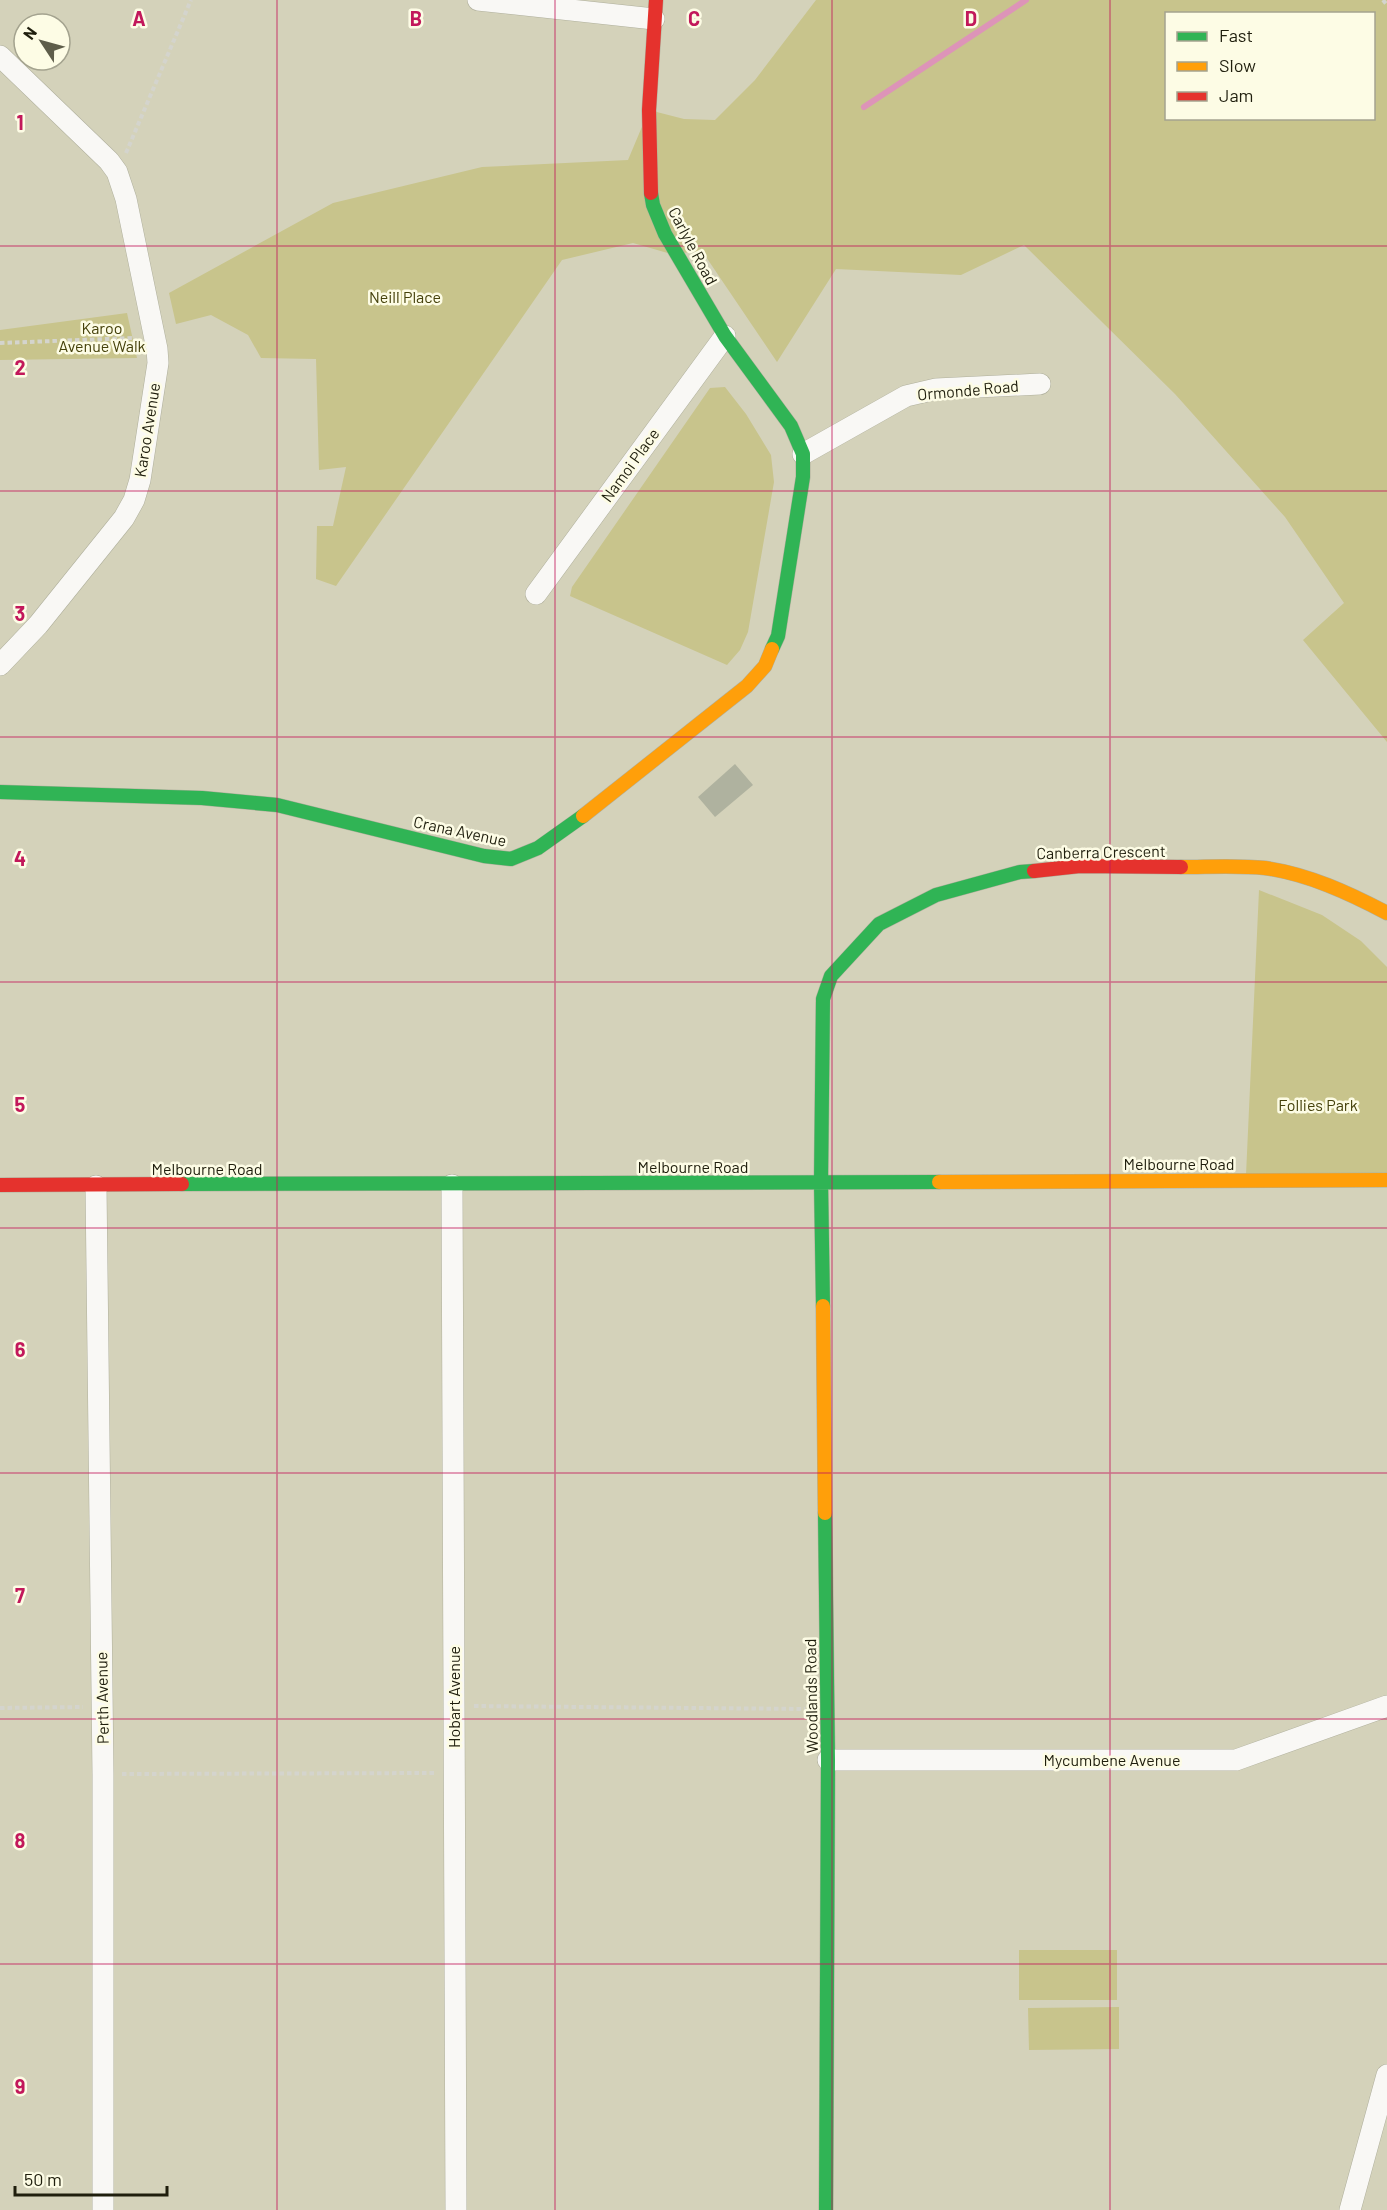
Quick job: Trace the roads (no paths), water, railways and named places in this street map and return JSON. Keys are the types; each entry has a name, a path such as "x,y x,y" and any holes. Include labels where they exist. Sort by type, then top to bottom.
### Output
{"street":[{"path":"478,0 655,10"},
{"name":"Carlyle Road","path":"655,10 649,110 653,205 670,245 725,336 791,426 803,454 804,477"},
{"name":"Karoo Avenue","path":"0,56 109,161 117,172 126,199 156,337 158,363 140,480 134,500 124,518 45,616 0,665"},
{"name":"Namoi Place","path":"536,594 725,336"},
{"name":"Ormonde Road","path":"803,454 906,396 936,389 1040,384"},
{"name":"Crana Avenue","path":"0,792 202,798 253,802 299,810 484,856 511,859 538,848 564,832 747,686 765,666 778,636 804,477"},
{"name":"Canberra Crescent","path":"821,1182 823,999 831,976 879,924 936,895 1020,872 1080,866 1263,868 1286,871 1337,888 1387,914"},
{"name":"Melbourne Road","path":"0,1185 1387,1180"},
{"name":"Woodlands Road","path":"821,1182 828,1760 826,2210"},
{"name":"Perth Avenue","path":"96,1185 103,1774 103,2210"},
{"name":"Hobart Avenue","path":"452,1185 456,2210"},
{"name":"Mycumbene Avenue","path":"828,1760 1236,1760 1387,1706"},
{"path":"1350,2210 1387,2074"}],"waterway":[{"path":"864,107 1026,0"}],"park label":[{"name":"Neill Place","path":"405,297"},
{"name":"Karoo Avenue Walk","path":"102,337"},
{"name":"Follies Park","path":"1318,1105"}]}
